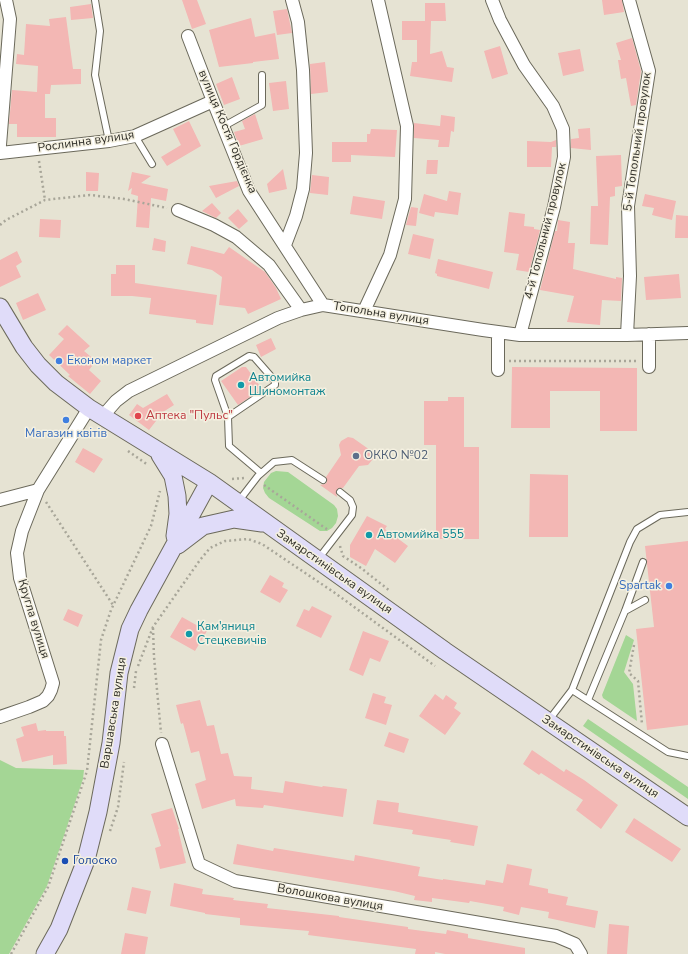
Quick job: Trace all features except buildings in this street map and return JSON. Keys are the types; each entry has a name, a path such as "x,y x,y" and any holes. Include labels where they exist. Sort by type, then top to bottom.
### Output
{"main road":[{"name":"Замарстинівська вулиця","path":"0,307 24,347 38,365 56,383 95,413 209,482 445,651 688,817"},
{"path":"158,452 173,476 177,496 178,514 173,548"},
{"name":"Варшавська вулиця","path":"45,954 59,929 86,860 98,812 111,743 119,673 130,629 209,482"},
{"path":"173,548 203,526 234,519 266,524"}],"street":[{"path":"0,145 10,19 6,0"},
{"path":"285,245 296,216 303,189 306,153 303,70 298,22 292,0"},
{"path":"364,311 390,255 405,199 407,126 378,0"},
{"name":"4-й Топольний провулок","path":"492,0 500,20 524,65 553,106 563,129 564,157 554,207 520,335"},
{"name":"5-й Топольний провулок","path":"627,335 630,276 628,206 649,71 628,0"},
{"name":"вулиця Костя Гордієнка","path":"188,36 249,191 323,305"},
{"name":"Рослинна вулиця","path":"0,153 109,141 135,136 213,101"},
{"path":"178,210 214,225 236,237 269,265 300,310"},
{"name":"Топольна вулиця","path":"95,413 116,401 129,391 278,318 300,310 323,305 520,335 627,335 688,333"},
{"path":"498,332 498,370"},
{"path":"644,364 649,334"},
{"name":"Кругла вулиця","path":"0,717 43,701 51,690 53,683 20,578 17,553 22,531 38,490 95,413"},
{"path":"0,500 38,490"},
{"name":"Волошкова вулиця","path":"162,744 199,864 235,882 556,936 575,944 581,954"}],"lane":[{"path":"95,0 100,31 96,75 109,141"},
{"path":"224,126 262,105 262,74"},
{"path":"135,136 152,164"},
{"path":"228,417 275,385 275,381 254,357 249,356 216,376 215,380 228,417 229,446 261,473"},
{"path":"237,503 261,473 274,462 292,460 323,480"},
{"path":"317,560 352,515 353,507 350,500 340,492"},
{"path":"548,722 572,690 630,542 637,529 660,516 688,512"},
{"path":"588,700 625,611 643,562"},
{"path":"625,611 645,600"},
{"path":"572,690 668,752 688,756"}],"path":[{"path":"37,149 45,200"},
{"path":"0,226 6,220 45,200 90,195 124,199 178,210"},
{"path":"509,361 644,364"},
{"path":"132,454 151,467"},
{"path":"264,485 328,530"},
{"path":"38,490 114,605"},
{"path":"11,954 48,887 87,771 101,640 114,605 151,526 161,490"},
{"path":"134,692 136,669 153,627 200,560 210,548 225,541 248,539 262,544 335,593 435,666"},
{"path":"340,541 340,548 343,556 361,568 395,596"},
{"path":"153,627 155,671 162,744"},
{"path":"634,645 629,673 638,680 642,725"},
{"path":"109,836 118,807 124,761"}],"green space":[{"path":"276,471 288,472 334,505 337,509 338,516 336,523 332,528 327,531 320,531 269,498 263,488 264,482 271,473"},
{"path":"626,635 634,640 624,672 633,684 637,721 603,698 602,695"},
{"path":"588,719 688,787 688,799 583,726"},
{"path":"0,760 16,768 84,770 83,779 47,886 9,954 0,954"}],"place":[{"name":"Економ маркет","path":"59,361"},
{"name":"Автомийка Шиномонтаж","path":"241,385"},
{"name":"Аптека \"Пульс\"","path":"138,416"},
{"name":"Магазин квітів","path":"66,420"},
{"name":"ОККО №02","path":"356,456"},
{"name":"Автомийка 555","path":"369,535"},
{"name":"Spartak","path":"669,586"},
{"name":"Кам'яниця Стецкевичів","path":"189,634"},
{"name":"Голоско","path":"65,861"}]}
